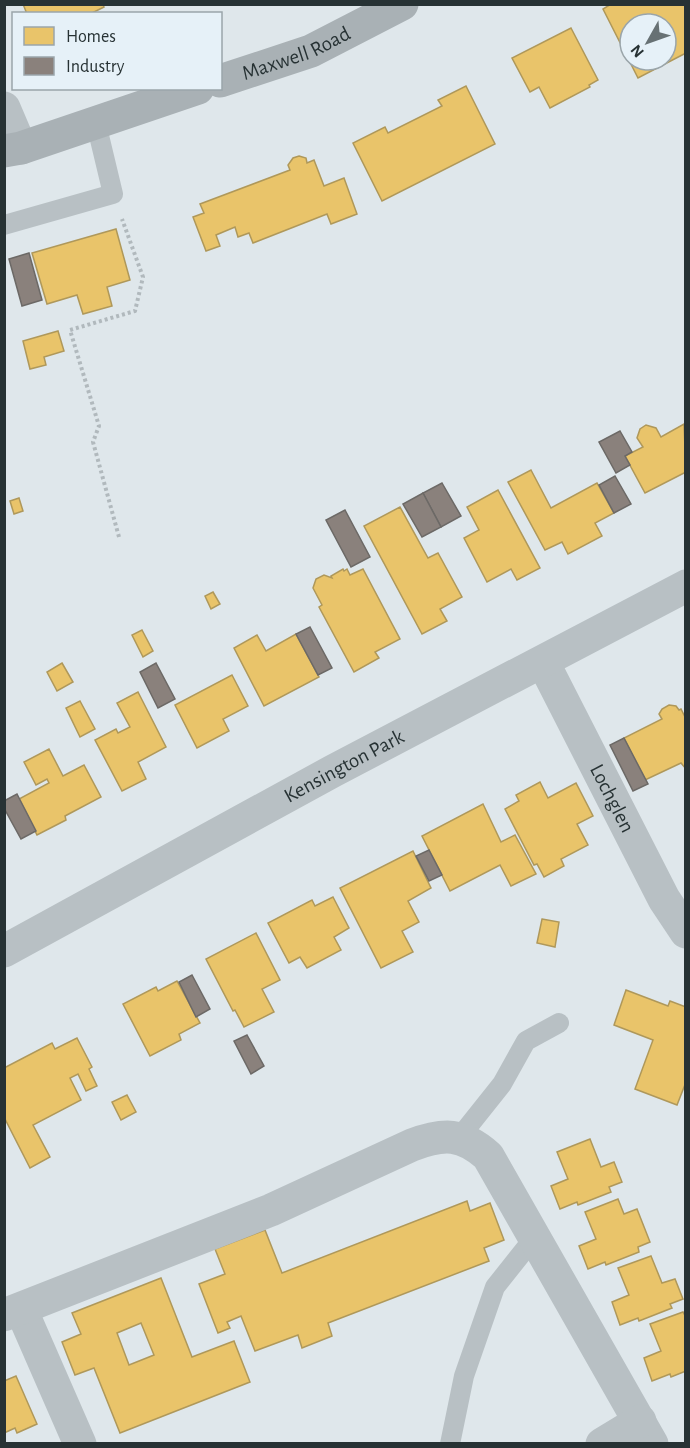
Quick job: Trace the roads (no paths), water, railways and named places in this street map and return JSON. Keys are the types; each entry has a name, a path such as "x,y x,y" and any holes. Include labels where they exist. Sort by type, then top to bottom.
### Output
{"street":[{"name":"Maxwell Road","path":"222,80 311,51 402,4"},
{"path":"4,108 13,150 192,90"},
{"name":"Kensington Park","path":"4,951 333,771 543,663 686,586"},
{"name":"Lochglen","path":"543,663 664,899 686,932"},
{"path":"80,1443 13,1312 271,1210 412,1145 444,1137 459,1138 475,1145 488,1156 646,1432 602,1443"}],"lane":[{"path":"4,225 113,194 96,123"},
{"path":"459,1138 502,1084 526,1041 559,1023"},
{"path":"450,1443 464,1376 495,1287 534,1238"}]}
